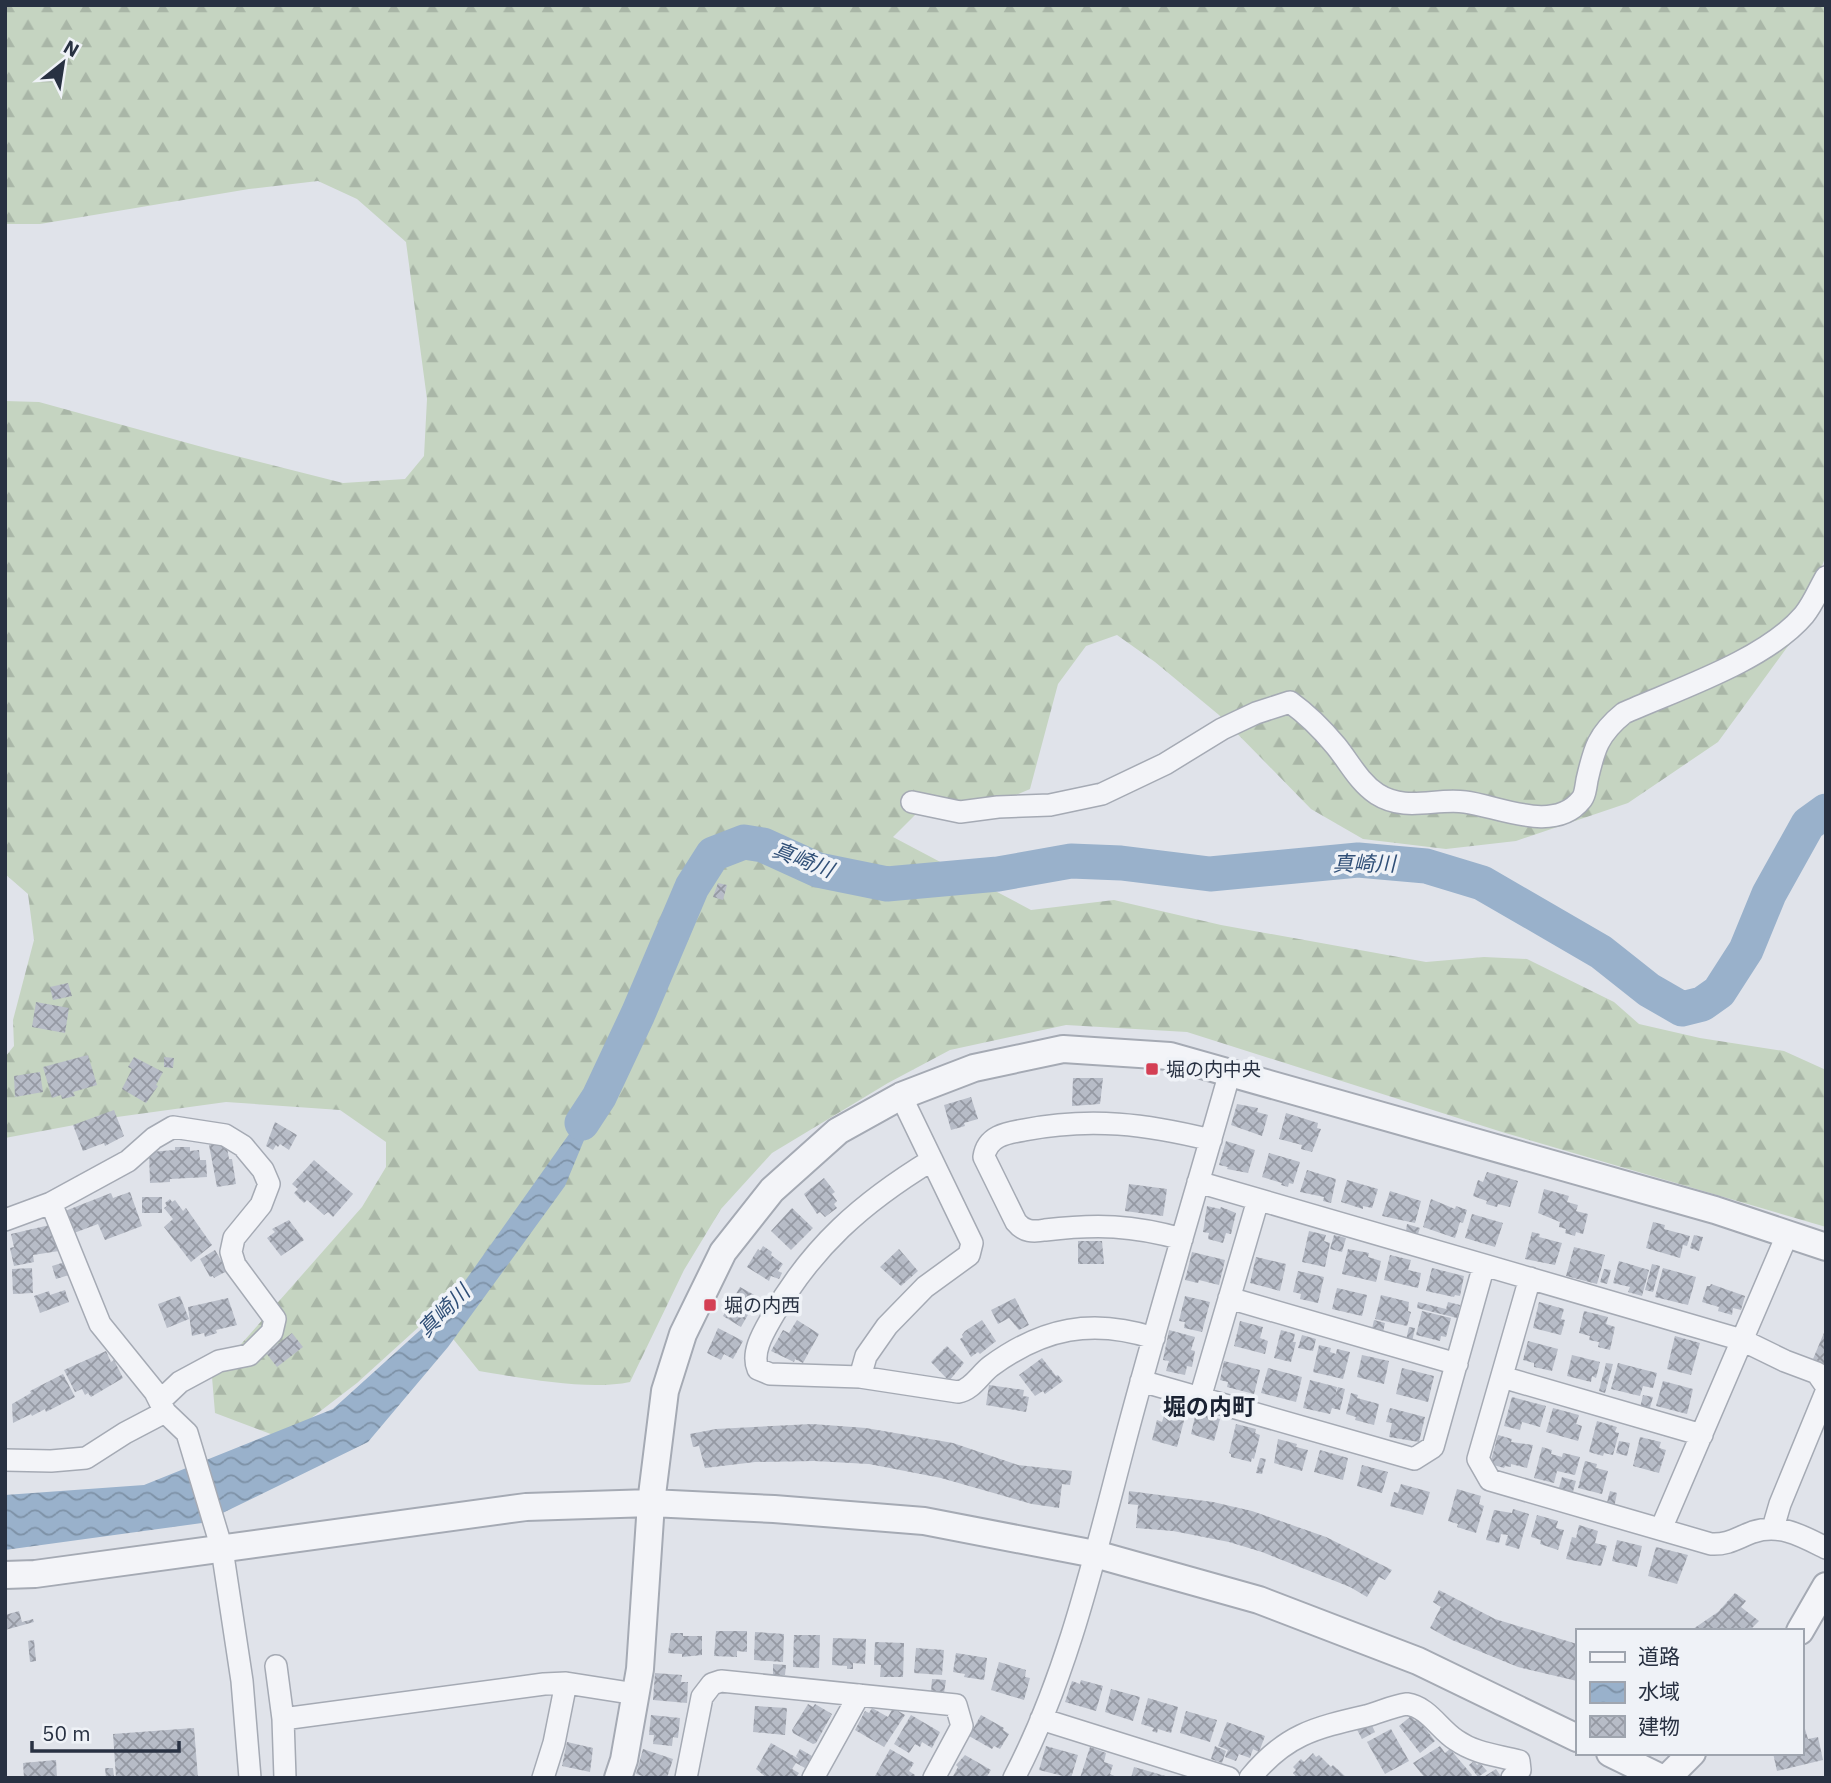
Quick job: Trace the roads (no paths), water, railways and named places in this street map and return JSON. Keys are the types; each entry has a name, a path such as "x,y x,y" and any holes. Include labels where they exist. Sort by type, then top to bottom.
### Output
{"street":[{"path":"912,802 960,812 1050,805 1102,794 1165,764 1222,729 1256,713 1290,702 1311,717 1362,782 1379,795 1402,804 1464,802 1521,816 1567,812 1583,799 1594,747 1609,726 1624,713 1756,654 1804,614 1826,577"},
{"path":"618,1778 624,1759 640,1669 651,1503 664,1391 683,1334 723,1252 772,1190 838,1131 901,1096 974,1068 1063,1049 1170,1056 1701,1206 1826,1247"},
{"path":"1014,1778 1060,1669 1095,1554 1141,1381 1230,1072"},
{"path":"860,1377 866,1356 905,1305 963,1260 972,1249 972,1243 901,1096"},
{"path":"1182,1239 1130,1227 1105,1225 1037,1232 1024,1230 1016,1222 984,1157 985,1150 993,1139 1012,1132 1087,1122 1160,1128 1211,1140"},
{"path":"5,1220 51,1203 128,1161 154,1138 173,1127 225,1135 243,1146 263,1170 269,1184 261,1205 234,1238 231,1252 235,1265 275,1319 272,1332 249,1356 219,1361 180,1382 162,1407 86,1458 51,1461 5,1460"},
{"path":"932,1160 871,1199 843,1223 795,1278 763,1335 755,1357 758,1369 770,1374 860,1377 958,1392 968,1388 986,1370 1022,1345 1058,1332 1100,1326 1154,1338"},
{"path":"1198,1182 1742,1340 1785,1361 1818,1373 1826,1386"},
{"path":"1200,1398 1258,1199"},
{"path":"51,1203 100,1324 155,1392 162,1407 187,1433 222,1549 242,1681 250,1778"},
{"path":"1661,1529 1787,1233"},
{"path":"1141,1381 1414,1459 1433,1447 1484,1265"},
{"path":"1530,1278 1479,1459 1490,1480 1711,1544 1731,1543 1751,1533 1773,1528 1795,1533 1826,1548"},
{"path":"1230,1298 1457,1364"},
{"path":"1502,1377 1702,1435"},
{"path":"1773,1528 1780,1504 1826,1392"},
{"path":"5,1575 35,1574 526,1507 651,1503 775,1509 924,1521 1095,1554 1259,1600 1418,1661 1576,1738"},
{"path":"1801,1629 1826,1586"},
{"path":"276,1666 283,1719 285,1778"},
{"path":"686,1778 702,1696 712,1684 720,1681 956,1705 962,1726 934,1778"},
{"path":"283,1719 544,1684 566,1683 636,1694"},
{"path":"543,1778 554,1743 566,1683"},
{"path":"813,1778 859,1695"},
{"path":"1250,1778 1273,1753 1288,1741 1307,1732 1407,1704 1422,1709 1454,1739 1465,1745 1495,1757 1519,1761 1520,1770 1512,1778"},
{"path":"1041,1719 1229,1778"},
{"path":"1614,1755 1661,1778"},
{"path":"1667,1778 1690,1755"}],"water":[{"path":"611,1075 565,1186 448,1347 368,1442 202,1523 5,1550 5,1495 144,1485 333,1409 448,1305"}],"waterway":[{"name":"真崎川","path":"582,1123 599,1097 638,1014 692,887 713,854 744,842 763,845 818,870 887,884 998,874 1071,861 1121,863 1210,874 1358,860 1426,866 1482,883 1601,952 1649,990 1682,1009 1702,1004 1719,992 1746,950 1769,894 1808,824 1826,811"}],"place":[{"name":"堀の内中央","path":"1152,1069"},
{"name":"堀の内西","path":"710,1305"}],"district":[{"name":"堀の内町","path":"1209,1407"}]}
